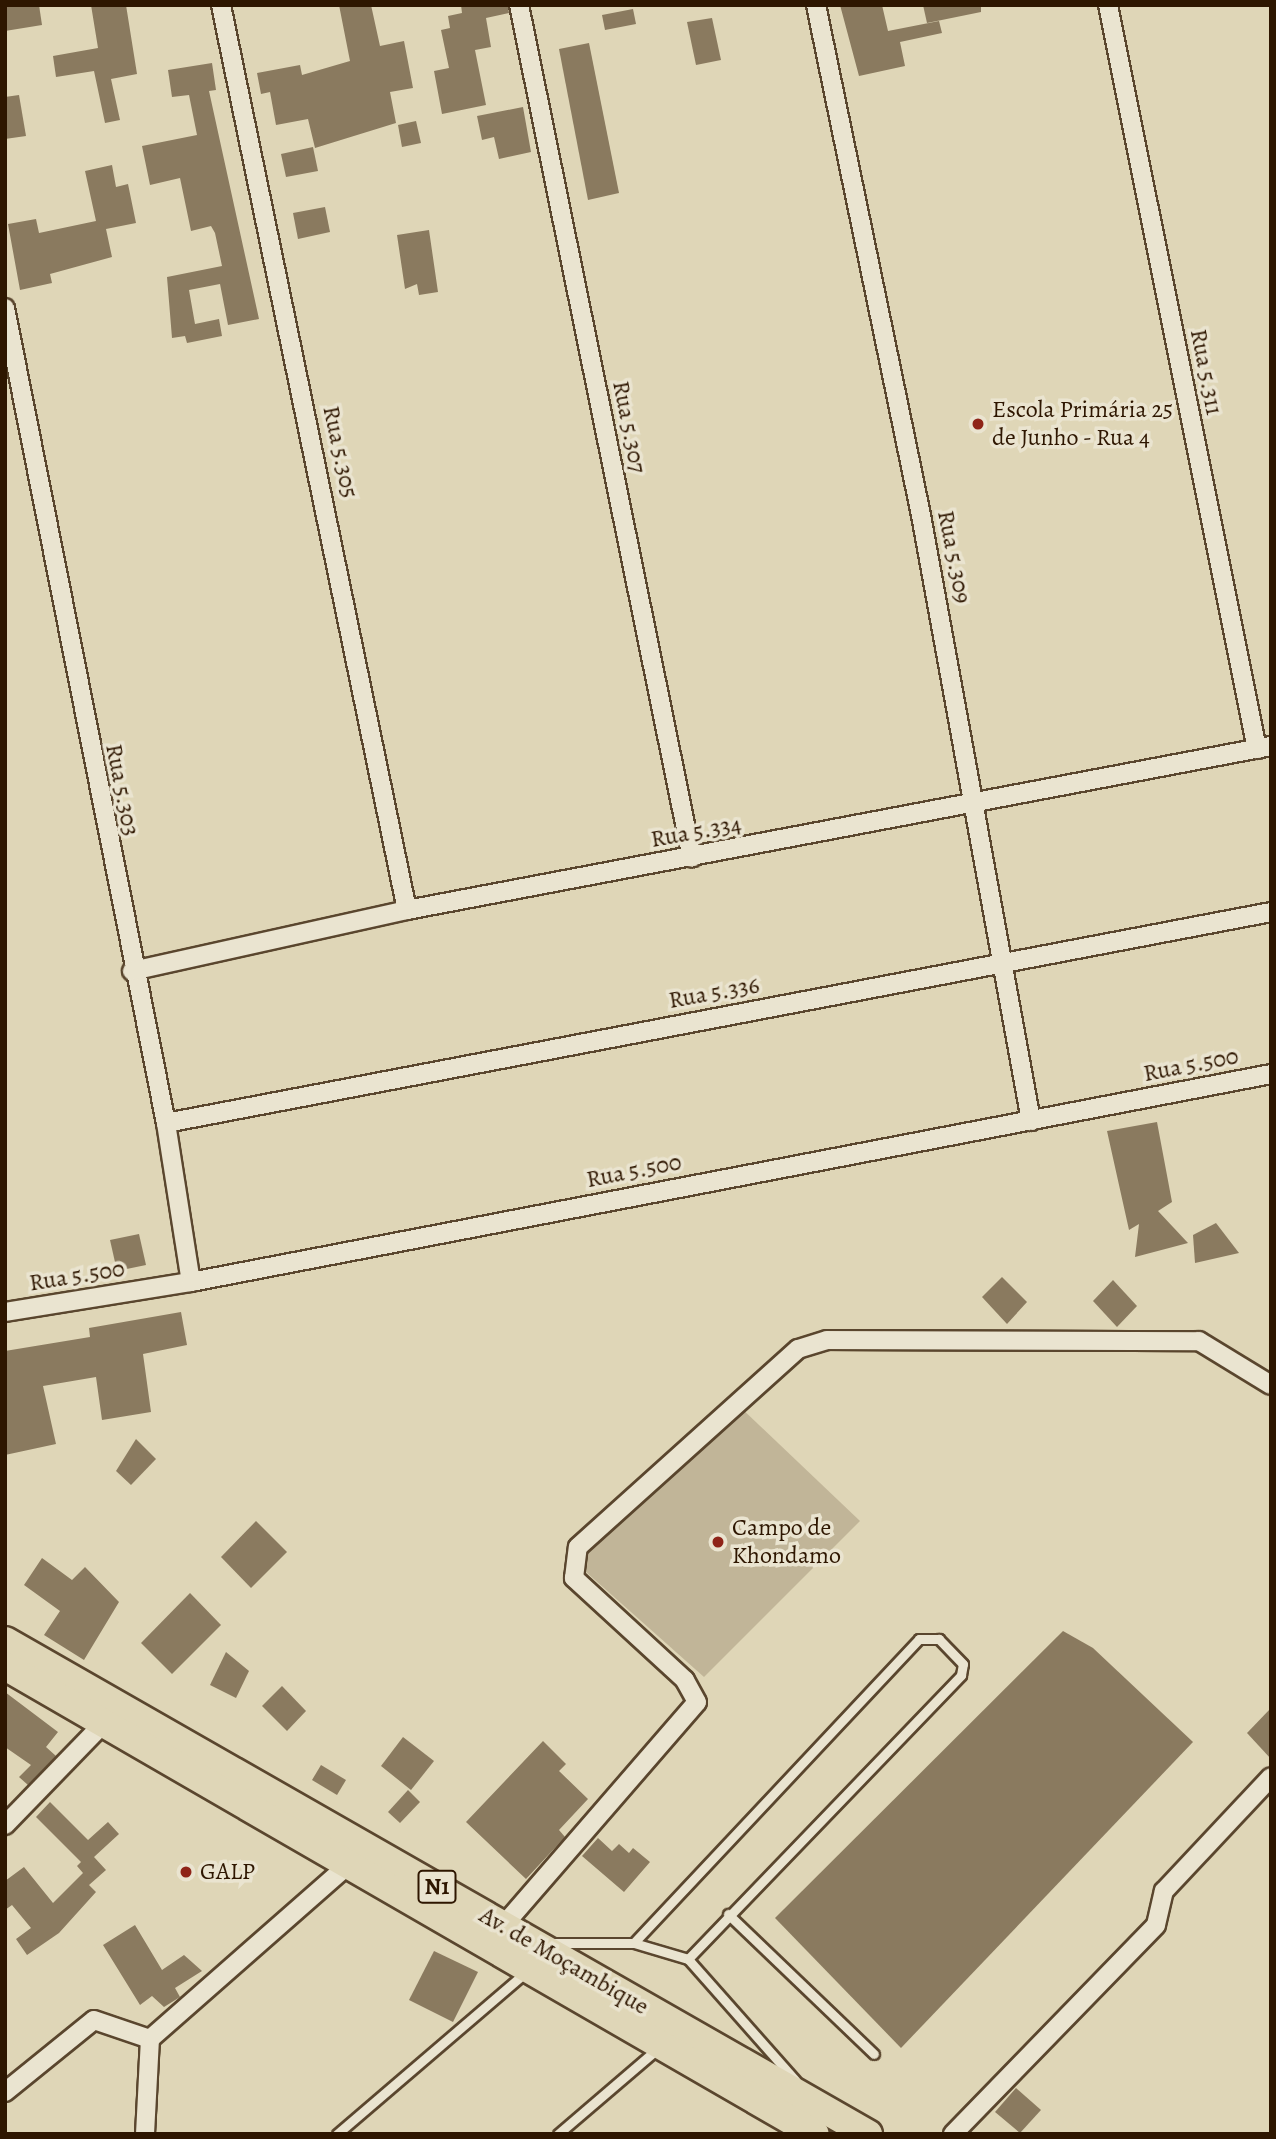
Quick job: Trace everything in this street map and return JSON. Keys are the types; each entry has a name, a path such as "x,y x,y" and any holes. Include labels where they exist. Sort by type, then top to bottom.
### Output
{"highway":[{"name":"Av. de Moçambique","path":"5,1641 503,1926 531,1956 661,2045 815,2134"},
{"name":"Av. de Moçambique","path":"5,1666 349,1864 815,2102 868,2134"}],"street":[{"name":"Rua 5.305","path":"221,5 407,910"},
{"name":"Rua 5.307","path":"519,5 692,858"},
{"name":"Rua 5.309","path":"816,5 975,805 1001,966 1031,1121"},
{"name":"Rua 5.311","path":"1108,5 1264,747"},
{"name":"Rua 5.303","path":"5,308 132,971 166,1123 191,1282"},
{"name":"Rua 5.334","path":"132,971 407,910 975,805 1264,747"},
{"name":"Rua 5.336","path":"166,1123 1001,966 1271,912"},
{"name":"Rua 5.500","path":"5,1312 191,1282 1271,1074"},
{"path":"503,1926 697,1702 691,1686 574,1578 578,1547 798,1349 827,1340 1199,1341 1271,1384"},
{"path":"5,1825 103,1724"},
{"path":"953,2134 1156,1924 1164,1891 1271,1777"},
{"path":"145,2134 150,2039 349,1864"},
{"path":"5,2092 94,2020 150,2039"}],"lane":[{"path":"634,1943 919,1639 939,1639 963,1664 961,1675 728,1914 688,1959"},
{"path":"728,1914 874,2054"},
{"path":"337,2134 531,1956 634,1943 688,1959 815,2102"},
{"path":"558,2134 661,2045"}],"shaded area":[{"name":"Campo de Khondamo","path":"738,1405 860,1521 704,1677 577,1564"}],"building":[{"path":"5,5 39,5 42,25 5,31"},
{"path":"91,5 126,5 137,74 111,79 120,120 105,123 94,71 56,77 53,56 98,48"},
{"path":"339,5 371,5 380,46 404,41 413,88 390,92 396,123 315,148 308,119 276,125 270,92 261,94 257,73 300,65 302,75 350,61"},
{"path":"461,5 508,5 509,13 486,18 491,47 475,50 486,105 442,114 434,71 449,68 441,30 450,28 448,16 462,13"},
{"path":"840,5 882,5 888,31 939,21 942,33 900,42 905,66 859,76"},
{"path":"923,5 981,5 981,12 927,23"},
{"path":"633,9 636,24 605,30 602,15"},
{"path":"712,18 721,60 696,65 687,22"},
{"path":"589,43 619,193 588,200 559,49"},
{"path":"212,63 216,90 209,91 259,319 228,325 220,284 189,290 195,324 219,319 222,336 187,343 185,336 172,338 167,277 222,266 215,233 211,226 191,231 180,178 150,185 142,146 197,135 189,95 172,97 168,70"},
{"path":"19,95 26,136 5,139 5,97"},
{"path":"523,107 531,152 499,159 494,137 482,140 477,116"},
{"path":"416,121 421,143 402,147 398,125"},
{"path":"313,147 318,171 286,177 281,154"},
{"path":"112,165 116,187 128,184 136,223 106,229 112,257 50,274 52,283 20,290 8,224 36,219 39,233 96,221 85,171"},
{"path":"325,207 330,232 298,239 293,213"},
{"path":"429,230 438,292 419,295 417,284 405,289 397,235"},
{"path":"1157,1122 1172,1202 1158,1211 1188,1243 1135,1257 1139,1224 1129,1230 1107,1131"},
{"path":"1216,1223 1239,1253 1195,1263 1193,1235"},
{"path":"139,1234 146,1265 117,1271 110,1240"},
{"path":"1002,1277 1027,1302 1007,1324 982,1297"},
{"path":"1113,1280 1137,1306 1117,1327 1093,1301"},
{"path":"181,1312 187,1345 143,1354 151,1412 102,1420 96,1377 43,1386 56,1444 5,1455 5,1351 90,1337 89,1328"},
{"path":"136,1439 156,1459 131,1485 116,1471"},
{"path":"256,1521 287,1552 251,1588 221,1557"},
{"path":"42,1558 72,1580 85,1567 119,1602 84,1660 44,1635 60,1611 24,1585"},
{"path":"190,1593 221,1625 172,1674 141,1643"},
{"path":"1063,1631 1093,1648 1193,1742 901,2048 775,1918"},
{"path":"226,1652 249,1671 236,1698 210,1685"},
{"path":"282,1686 306,1711 287,1731 262,1706"},
{"path":"5,1692 58,1732 46,1747 56,1756 28,1785 19,1777 31,1765 5,1747"},
{"path":"1271,1708 1271,1759 1247,1733"},
{"path":"403,1737 434,1761 411,1790 381,1766"},
{"path":"543,1741 566,1764 559,1771 588,1799 559,1830 565,1837 526,1879 466,1822"},
{"path":"321,1765 346,1780 337,1795 312,1780"},
{"path":"408,1790 420,1802 400,1823 388,1812"},
{"path":"50,1802 88,1840 108,1822 119,1834 94,1857 106,1870 89,1885 96,1892 59,1933 27,1955 16,1939 31,1928 12,1905 5,1910 5,1881 24,1867 53,1903 83,1873 77,1866 81,1862 36,1817"},
{"path":"598,1838 612,1851 619,1844 629,1853 633,1848 650,1862 624,1892 582,1856"},
{"path":"135,1925 162,1970 184,1955 202,1971 175,1988 180,1997 164,2007 152,1996 140,2005 103,1945"},
{"path":"434,1951 478,1972 453,2022 409,2000"},
{"path":"1016,2088 1041,2110 1020,2133 995,2112"}],"place":[{"name":"Escola Primária 25 de Junho - Rua 4","path":"978,424"},
{"name":"Campo de Khondamo","path":"718,1542"},
{"name":"GALP","path":"186,1872"}]}
